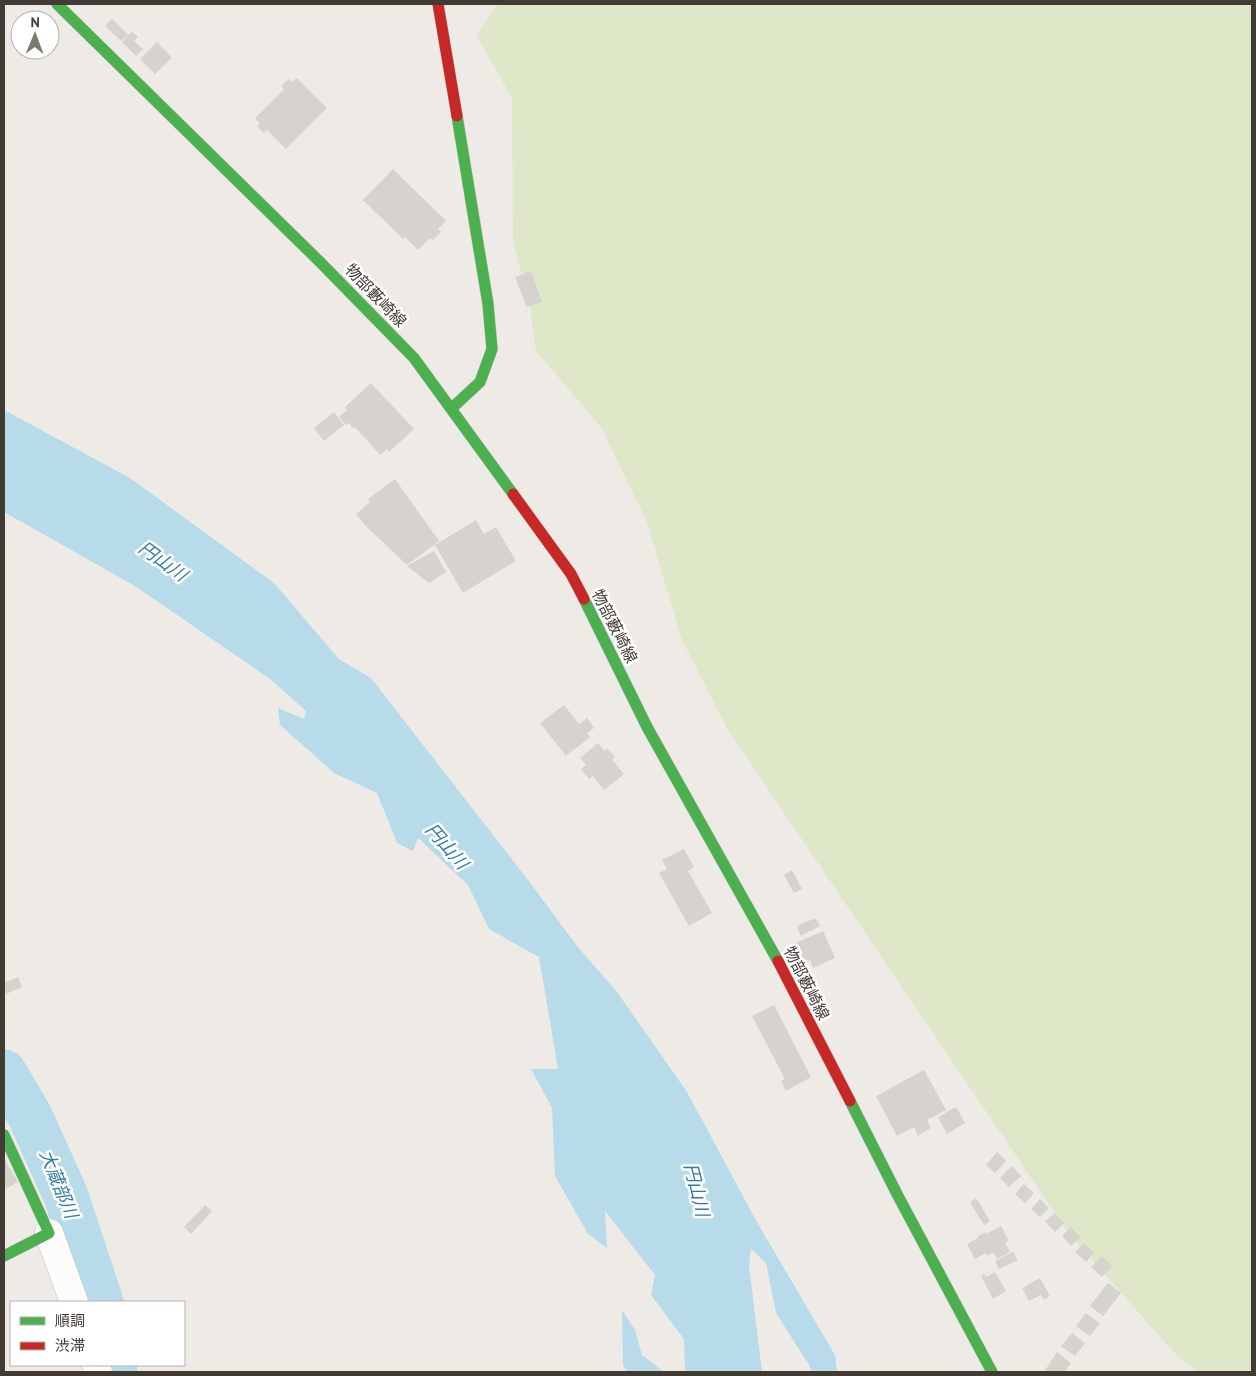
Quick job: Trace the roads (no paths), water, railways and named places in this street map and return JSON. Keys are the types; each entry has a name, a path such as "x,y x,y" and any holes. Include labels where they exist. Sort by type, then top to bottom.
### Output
{"main road":[{"name":"物部藪崎線","path":"57,4 320,262 414,358 571,574 647,727 773,951 897,1194 992,1372"},
{"path":"438,4 488,304 492,350 480,382 452,408"},
{"path":"4,1135 49,1233 4,1256"}],"street":[{"path":"49,1233 74,1301"}],"water":[{"name":"円山川","path":"4,410 130,478 274,583 339,659 371,678 577,946 617,992 687,1092 758,1224 835,1355 837,1372 812,1372 776,1313 766,1263 751,1249 749,1265 762,1372 685,1372 684,1339 651,1295 655,1275 605,1211 607,1248 588,1234 555,1176 552,1108 531,1069 558,1069 539,957 489,929 468,885 418,838 413,851 397,843 377,793 334,773 280,725 278,708 304,719 306,711 270,679 135,586 4,512"},
{"path":"622,1310 635,1330 642,1355 664,1372 627,1372 623,1365"}],"waterway":[{"name":"大蔵部川","path":"4,1072 30,1116 66,1196 101,1301"},
{"name":"大蔵部川","path":"114,1366 115,1372"}]}
